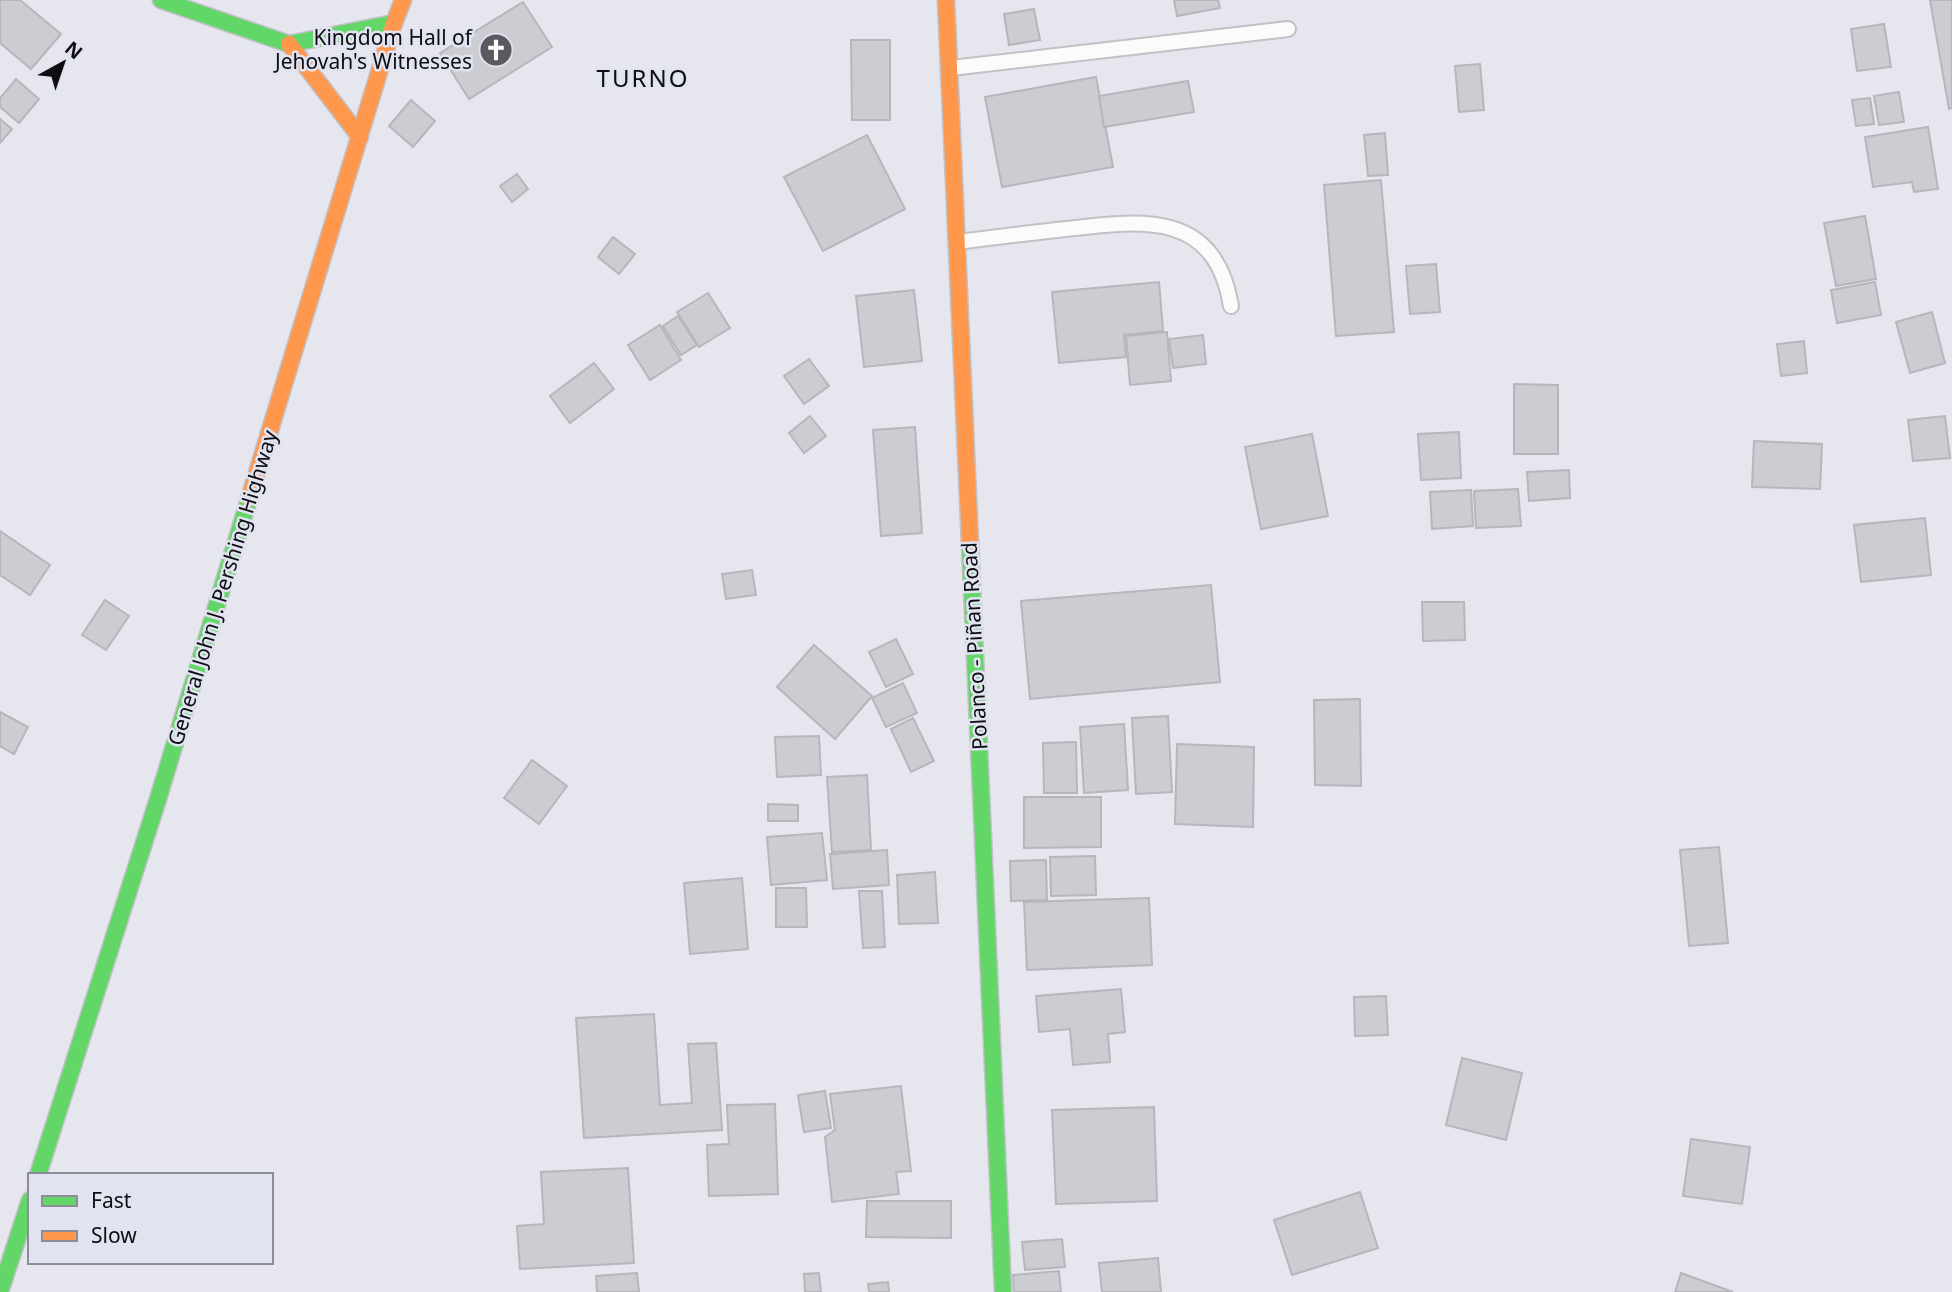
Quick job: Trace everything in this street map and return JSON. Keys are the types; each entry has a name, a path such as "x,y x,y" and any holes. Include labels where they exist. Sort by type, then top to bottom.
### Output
{"main road":[{"path":"160,0 289,44 394,23"},
{"name":"General John J. Pershing Highway","path":"39,1173 159,799 403,0"},
{"name":"Polanco - Piñan Road","path":"946,0 1003,1292"},
{"path":"289,44 360,137"},
{"path":"0,1292 28,1206"}],"lane":[{"path":"949,68 1288,29"},
{"path":"957,242 1121,222 1160,223 1191,236 1215,257 1228,285 1231,306"}],"building":[{"path":"0,0 20,0 61,34 31,69 0,43"},
{"path":"1174,0 1218,0 1220,8 1177,16"},
{"path":"1930,0 1952,0 1952,108 1949,109"},
{"name":"Kingdom Hall of Jehovah's Witnesses","path":"523,2 552,47 469,99 440,53"},
{"path":"1034,9 1040,40 1009,45 1004,14"},
{"path":"1884,24 1891,67 1857,71 1851,29"},
{"path":"851,40 890,40 890,120 852,120"},
{"path":"1480,64 1484,110 1459,112 1455,66"},
{"path":"1096,77 1113,167 1002,187 985,97"},
{"path":"16,79 39,99 19,123 0,107 0,98"},
{"path":"1188,81 1194,112 1104,127 1099,96"},
{"path":"1899,92 1904,122 1879,125 1874,96"},
{"path":"1870,98 1874,124 1856,126 1852,100"},
{"path":"411,100 435,121 413,147 389,126"},
{"path":"0,119 12,129 0,143"},
{"path":"1928,127 1938,189 1914,192 1912,182 1873,187 1865,137"},
{"path":"1385,133 1388,175 1368,176 1364,135"},
{"path":"867,135 905,209 823,251 784,177"},
{"path":"517,174 528,189 512,202 500,186"},
{"path":"1381,180 1394,332 1336,336 1324,185"},
{"path":"1865,216 1876,279 1836,286 1824,223"},
{"path":"613,237 635,254 619,274 598,257"},
{"path":"1436,264 1440,312 1410,314 1406,266"},
{"path":"1159,282 1163,331 1124,335 1126,357 1059,363 1052,292"},
{"path":"1875,282 1881,315 1837,323 1831,290"},
{"path":"914,290 922,361 864,367 856,296"},
{"path":"708,293 730,328 699,347 677,312"},
{"path":"1932,312 1945,363 1910,373 1896,322"},
{"path":"678,316 697,345 681,355 663,326"},
{"path":"660,325 681,360 650,380 628,345"},
{"path":"1167,332 1171,381 1130,385 1126,336"},
{"path":"1203,335 1206,364 1173,368 1169,339"},
{"path":"1804,341 1807,373 1781,376 1777,344"},
{"path":"809,359 829,386 804,404 784,376"},
{"path":"594,363 614,389 570,423 550,396"},
{"path":"1514,384 1558,385 1558,454 1514,454"},
{"path":"810,416 826,436 804,453 789,433"},
{"path":"1945,416 1950,458 1913,461 1908,420"},
{"path":"915,427 922,533 881,536 873,430"},
{"path":"1459,432 1461,478 1421,480 1418,434"},
{"path":"1312,434 1328,516 1261,529 1245,447"},
{"path":"1754,441 1822,444 1820,489 1752,487"},
{"path":"1569,470 1570,498 1529,501 1527,472"},
{"path":"1518,489 1521,526 1476,528 1474,491"},
{"path":"1471,490 1473,526 1432,529 1430,492"},
{"path":"1925,518 1931,575 1861,582 1854,525"},
{"path":"0,531 50,565 30,595 0,575"},
{"path":"752,570 756,595 726,599 722,574"},
{"path":"1211,585 1220,682 1030,699 1021,601"},
{"path":"105,600 129,616 106,650 82,635"},
{"path":"1422,602 1464,602 1465,640 1423,641"},
{"path":"896,639 913,674 886,687 869,652"},
{"path":"814,645 872,696 835,739 777,687"},
{"path":"903,683 917,713 886,727 872,698"},
{"path":"1360,699 1361,786 1315,785 1314,700"},
{"path":"0,712 28,727 14,754 0,746"},
{"path":"1168,716 1172,792 1136,794 1132,718"},
{"path":"913,718 934,761 911,772 891,729"},
{"path":"1124,724 1128,790 1084,793 1080,727"},
{"path":"819,736 821,775 777,777 775,737"},
{"path":"1076,742 1077,793 1044,793 1043,743"},
{"path":"1177,744 1254,747 1253,827 1175,824"},
{"path":"532,760 567,786 539,824 504,798"},
{"path":"867,775 871,850 832,852 827,777"},
{"path":"1024,797 1101,797 1101,847 1024,848"},
{"path":"768,804 798,805 798,821 768,821"},
{"path":"822,833 827,880 771,885 767,837"},
{"path":"1719,847 1728,943 1689,946 1680,850"},
{"path":"887,850 889,885 833,889 830,854"},
{"path":"1095,856 1096,895 1051,896 1050,857"},
{"path":"1046,860 1047,900 1011,901 1010,861"},
{"path":"935,872 938,923 899,924 897,875"},
{"path":"742,878 748,949 690,954 684,883"},
{"path":"776,888 806,888 807,927 776,927"},
{"path":"859,891 882,891 885,947 863,948"},
{"path":"1149,898 1152,965 1027,970 1024,902"},
{"path":"1121,989 1125,1032 1108,1034 1110,1062 1073,1065 1070,1029 1039,1032 1036,996"},
{"path":"1386,996 1388,1035 1355,1036 1354,997"},
{"path":"654,1014 660,1105 692,1103 688,1044 716,1043 722,1130 584,1138 576,1018"},
{"path":"1462,1058 1522,1073 1506,1140 1446,1125"},
{"path":"901,1086 911,1171 896,1172 899,1194 832,1202 825,1137 835,1130 830,1094"},
{"path":"825,1091 831,1128 804,1132 798,1095"},
{"path":"775,1104 778,1194 709,1196 707,1145 729,1144 727,1105"},
{"path":"1154,1107 1157,1201 1056,1204 1052,1110"},
{"path":"1691,1139 1750,1147 1742,1204 1683,1196"},
{"path":"628,1168 634,1263 520,1269 517,1226 544,1224 541,1172"},
{"path":"1360,1192 1378,1248 1292,1275 1274,1220"},
{"path":"867,1201 951,1201 951,1238 866,1237"},
{"path":"1062,1239 1065,1267 1025,1270 1022,1242"},
{"path":"1158,1258 1161,1292 1102,1292 1099,1263"},
{"path":"1059,1271 1061,1292 1014,1292 1013,1275"},
{"path":"637,1273 639,1292 597,1292 596,1276"},
{"path":"819,1273 821,1292 805,1292 804,1274"},
{"path":"1681,1273 1733,1292 1675,1292"},
{"path":"888,1282 889,1292 869,1292 868,1284"}],"traffic: fast":[{"path":"161,0 289,44 394,23"},
{"path":"39,1173 158,799 249,499"},
{"path":"970,543 1003,1292"},
{"path":"0,1292 28,1206"}],"traffic: slow":[{"path":"249,499 403,0"},
{"path":"946,0 970,543"},
{"path":"289,44 360,137"}],"place":[{"name":"Kingdom Hall of Jehovah's Witnesses","path":"496,50"}],"district":[{"name":"TURNO","path":"643,79"}]}
